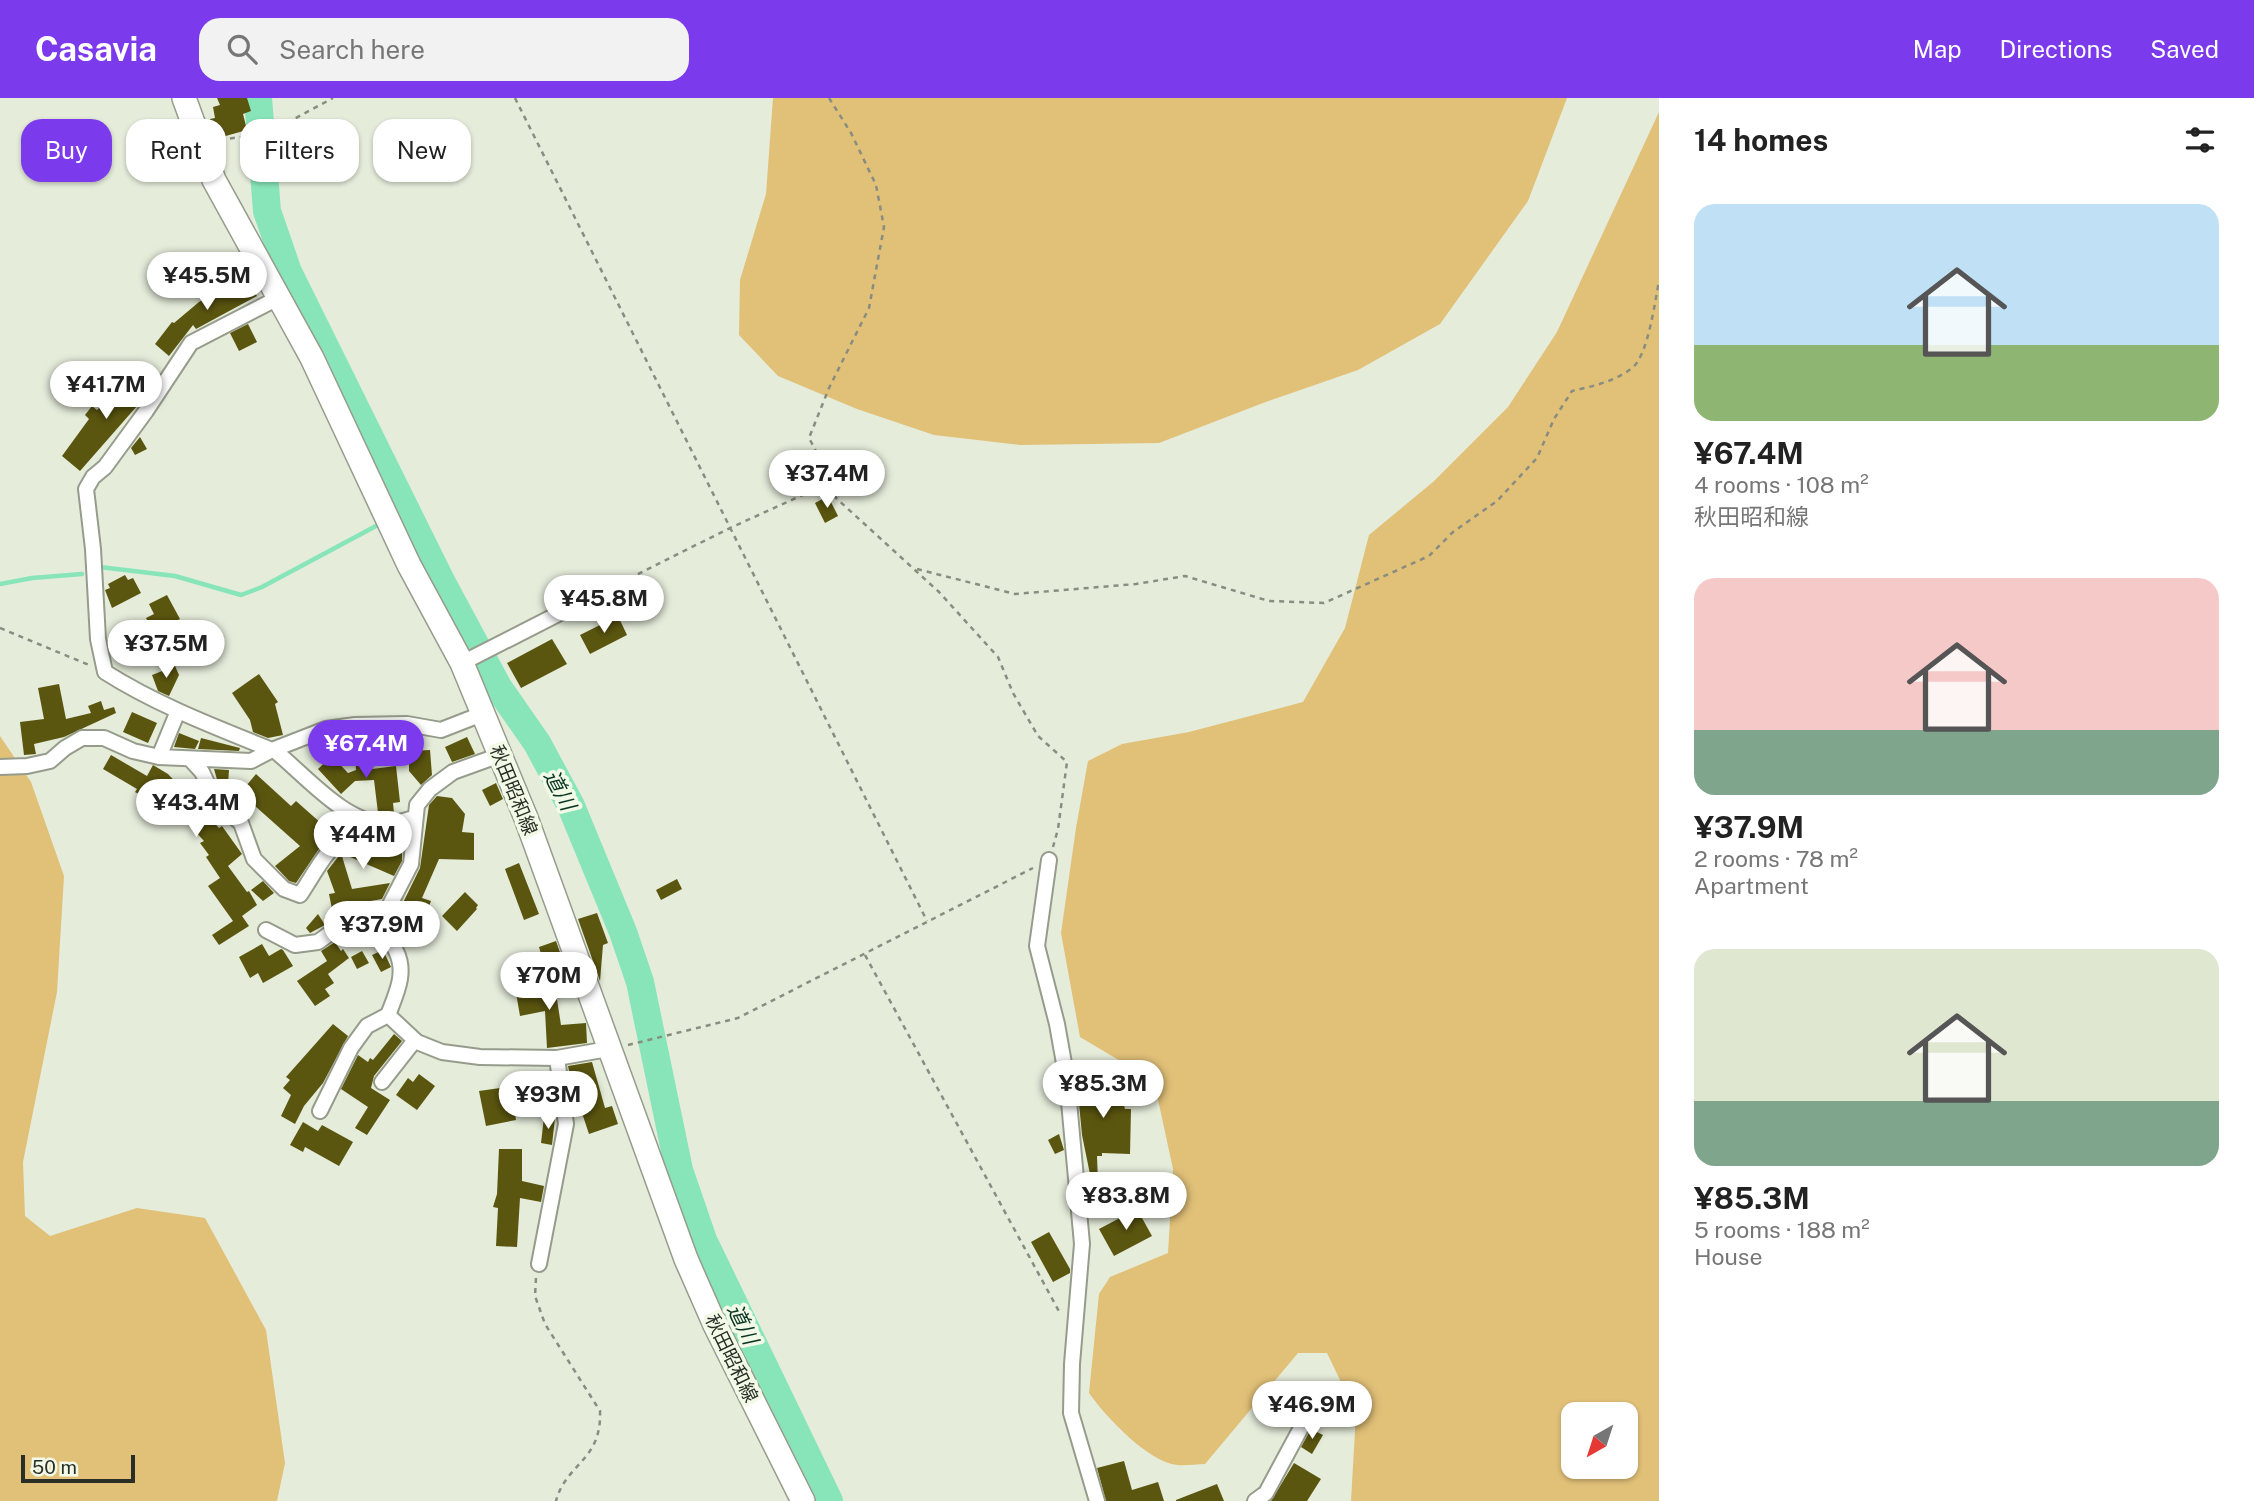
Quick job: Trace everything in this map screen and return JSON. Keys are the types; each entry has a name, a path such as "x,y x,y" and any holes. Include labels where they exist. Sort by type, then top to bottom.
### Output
{"main road":[{"name":"秋田昭和線","path":"184,98 192,119"},
{"name":"秋田昭和線","path":"215,182 312,358 409,565 462,663 526,818 608,1049 691,1270 715,1325 803,1501"}],"street":[{"path":"280,297 191,342 146,411 86,489 93,549 98,639 105,672 178,711 273,750 358,819 388,824 414,818"},
{"path":"462,663 609,588"},
{"path":"159,757 178,711"},
{"path":"0,768 50,761 65,747 82,738 104,738 133,751 159,757 251,761 326,729 355,725 407,724 441,730 482,714"},
{"path":"320,1111 351,1048 368,1026 388,1015 401,978 398,954 382,920 411,864 417,805 430,789 453,772 500,755"},
{"path":"190,759 202,772 216,802 241,824 254,859 284,889 300,895 332,847 350,834 358,819"},
{"path":"1049,860 1037,946 1057,1024 1067,1080 1082,1244 1071,1413 1097,1501"},
{"path":"266,930 295,945 318,942 351,918 384,915"},
{"path":"388,1015 415,1040 442,1052 480,1057 557,1058 608,1049"},
{"path":"382,1082 415,1040"},
{"path":"538,1264 566,1124 557,1058"},
{"path":"1255,1501 1266,1493 1309,1413"}],"path":[{"path":"226,139 268,133 333,98"},
{"path":"515,98 927,921"},
{"path":"608,1049 738,1018 1049,860 1058,829 1067,762 1038,736 1013,692 998,657 939,592 836,498 826,470 809,438 829,388 869,308 884,227 876,185 851,133 829,98"},
{"path":"914,569 1015,594 1136,584 1185,576 1269,601 1324,603 1429,556 1453,532 1497,501 1537,458 1554,419 1572,391 1608,382 1635,366 1647,339 1659,281"},
{"path":"609,588 829,483"},
{"path":"0,628 105,672"},
{"path":"865,954 1003,1212 1075,1339"},
{"path":"538,1264 535,1296 542,1317 600,1411 601,1427 595,1445 560,1488 556,1501"}],"shaded area":[{"path":"773,98 1567,98 1528,201 1440,324 1358,370 1159,443 1021,445 934,435 857,409 778,376 739,335 740,280 766,194"},
{"path":"1659,112 1659,1501 1351,1501 1356,1413 1327,1353 1298,1353 1205,1464 1180,1465 1166,1462 1153,1456 1128,1436 1105,1414 1089,1393 1099,1294 1110,1277 1168,1253 1173,1169 1154,1081 1080,1037 1061,933 1088,761 1122,744 1189,732 1303,702 1345,628 1369,535 1433,482 1508,407 1557,332"},
{"path":"0,736 31,782 64,876 57,992 23,1162 25,1216 50,1236 137,1208 205,1218 266,1330 285,1463 277,1501 0,1501"}],"building":[{"path":"217,98 247,98 251,111 243,114 244,119 240,119 240,132 226,136 226,119 210,119 215,118 213,107 220,105"},
{"path":"242,274 257,296 196,329 193,325 169,356 155,344 172,322"},
{"path":"248,324 257,342 239,351 230,333"},
{"path":"136,370 152,384 137,406 80,471 62,456 89,419 85,415 92,406 97,410 101,406 103,408"},
{"path":"140,437 147,449 135,455 131,448"},
{"path":"828,496 838,516 825,523 815,503"},
{"path":"125,575 128,580 133,578 141,593 112,608 105,590 110,588 108,584"},
{"path":"167,595 180,619 153,632 146,618 154,614 149,604"},
{"path":"618,616 627,635 590,654 580,635"},
{"path":"130,637 136,651 122,657 116,644"},
{"path":"552,639 567,664 521,688 507,663"},
{"path":"175,666 179,675 169,696 158,691 152,675"},
{"path":"259,674 278,702 275,704 283,735 268,738 253,732 250,720 232,693"},
{"path":"59,684 66,719 91,713 88,706 101,701 104,710 114,707 116,713 64,737 34,744 36,754 24,755 20,722 44,719 38,688"},
{"path":"132,712 157,723 148,743 123,732"},
{"path":"179,733 199,741 195,749 174,747"},
{"path":"467,737 475,754 452,762 445,747"},
{"path":"201,738 240,748 239,751 198,749"},
{"path":"430,750 432,775 421,785 409,771 409,751"},
{"path":"371,752 372,769 396,766 400,802 393,803 394,813 378,813 374,780 355,781 341,794 318,769 332,756 348,773 356,770 355,753"},
{"path":"111,755 147,776 153,765 168,774 219,828 222,826 242,854 228,866 257,905 242,916 249,926 219,945 212,935 233,921 208,886 220,878 206,857 209,855 200,843 204,841 167,801 163,808 103,769"},
{"path":"214,769 229,770 228,784 218,783"},
{"path":"256,774 291,806 296,801 322,824 331,812 346,821 343,827 321,846 296,883 289,881 275,866 300,846 255,806 251,810 236,798"},
{"path":"496,783 503,799 490,806 482,790"},
{"path":"437,796 452,798 465,814 462,832 474,833 474,860 439,859 422,898 431,901 426,914 422,913 410,939 400,938 394,921 420,868 429,805"},
{"path":"363,829 396,839 392,848 402,852 402,861 394,876 341,853 358,839"},
{"path":"341,853 352,889 390,883 382,899 365,902 366,907 349,909 334,919 329,894 335,893 327,871"},
{"path":"519,863 539,914 524,920 505,869"},
{"path":"677,879 682,889 661,900 656,890"},
{"path":"263,881 274,893 263,901 251,890"},
{"path":"465,892 478,905 457,931 442,916"},
{"path":"597,913 608,943 603,945 600,981 578,919"},
{"path":"318,914 325,925 310,933 306,928"},
{"path":"556,941 561,955 543,961 539,947"},
{"path":"335,942 349,958 328,974 334,983 325,989 330,996 315,1006 297,981 327,961 321,951"},
{"path":"262,944 269,956 283,950 293,966 263,983 258,973 250,978 239,957"},
{"path":"383,950 391,967 381,972 372,955"},
{"path":"362,951 369,963 357,969 351,957"},
{"path":"553,974 561,1025 586,1023 587,1043 547,1048 545,1011 520,1016 515,987 533,984 532,977"},
{"path":"333,1024 348,1036 323,1083 304,1106 295,1124 281,1116 291,1095 283,1088 290,1080 286,1077"},
{"path":"394,1034 402,1041 374,1076 371,1088 390,1100 367,1135 355,1128 368,1107 341,1089 358,1055 368,1062 370,1058 373,1060"},
{"path":"592,1062 605,1108 612,1106 618,1124 589,1134 579,1104 576,1105 568,1066"},
{"path":"419,1074 435,1086 417,1110 396,1095 408,1078 413,1082"},
{"path":"1115,1074 1125,1109 1131,1109 1130,1154 1102,1153 1102,1156 1097,1156 1098,1183 1092,1184 1082,1135 1077,1083"},
{"path":"500,1088 502,1098 512,1096 516,1120 486,1126 479,1091"},
{"path":"544,1117 555,1118 552,1145 541,1143"},
{"path":"303,1122 318,1131 322,1125 353,1142 339,1166 305,1147 303,1152 290,1145"},
{"path":"1059,1134 1064,1150 1055,1154 1048,1140"},
{"path":"499,1149 522,1149 522,1181 544,1186 541,1202 520,1198 517,1247 496,1246 498,1208 493,1207 497,1194"},
{"path":"1137,1209 1152,1236 1114,1256 1099,1229"},
{"path":"1049,1232 1070,1269 1070,1273 1053,1282 1031,1242"},
{"path":"1311,1429 1323,1435 1312,1454 1301,1447"},
{"path":"1124,1461 1132,1490 1158,1482 1164,1501 1106,1501 1097,1468"},
{"path":"1294,1463 1321,1479 1307,1501 1271,1501"},
{"path":"1217,1484 1224,1501 1176,1501 1176,1500"}],"waterway":[{"name":"道川","path":"258,98 267,211 288,272 442,583 498,687 537,743 571,806 623,932 640,982 679,1170 703,1240 829,1501"},
{"name":"道川","path":"401,516 408,513"},
{"path":"100,567 175,576 241,595 262,587 376,526"},
{"path":"0,584 82,574"}]}
